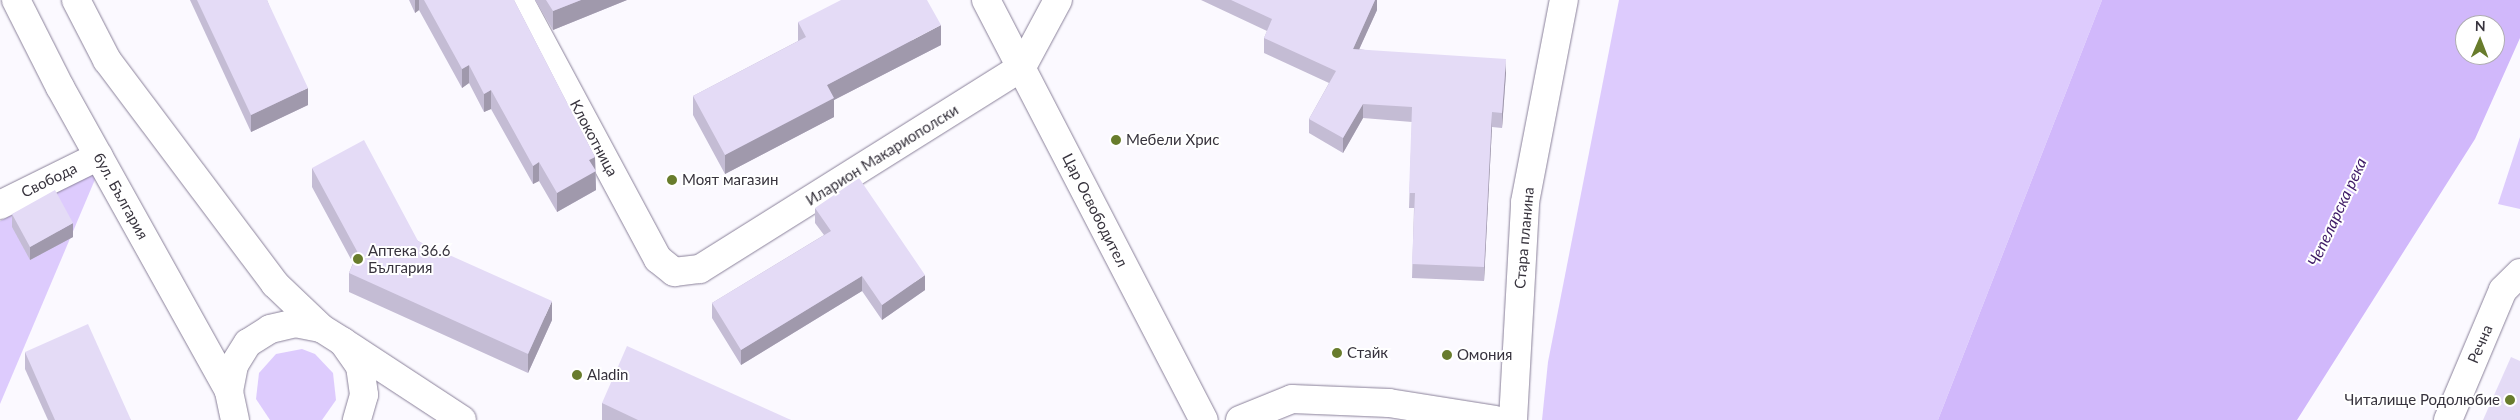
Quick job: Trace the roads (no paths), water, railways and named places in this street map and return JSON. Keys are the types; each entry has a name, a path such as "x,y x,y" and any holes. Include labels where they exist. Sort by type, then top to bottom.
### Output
{"street":[{"name":"бул. България","path":"16,0 99,156 229,391"},
{"path":"76,0 107,60 275,284 332,335 360,366 364,395 358,420"},
{"name":"Клокотница","path":"520,0 658,259 674,272"},
{"name":"Цар Освободител","path":"986,0 1204,420"},
{"name":"Иларион Макариополски","path":"674,272 700,269 1022,67 1058,0"},
{"name":"Стара планина","path":"1513,420 1525,202 1564,0"},
{"name":"Свобода","path":"0,205 99,156"},
{"name":"Речна","path":"2448,420 2503,290 2520,273"},
{"path":"235,419 229,391 234,365 248,343 270,329 295,323 332,335 462,420"},
{"path":"1240,420 1292,399 1389,403 1495,420"}],"water":[{"name":"Чепеларска река","path":"2102,0 2520,0 2520,38 2475,139 2297,420 1938,420"}],"place":[{"name":"Мебели Хрис","path":"1116,140"},
{"name":"Моят магазин","path":"672,180"},
{"name":"Аптека 36.6 България","path":"358,259"},
{"name":"Стайк","path":"1337,353"},
{"name":"Омония","path":"1447,355"},
{"name":"Aladin","path":"577,375"},
{"name":"Читалище Родолюбие","path":"2510,400"}]}
